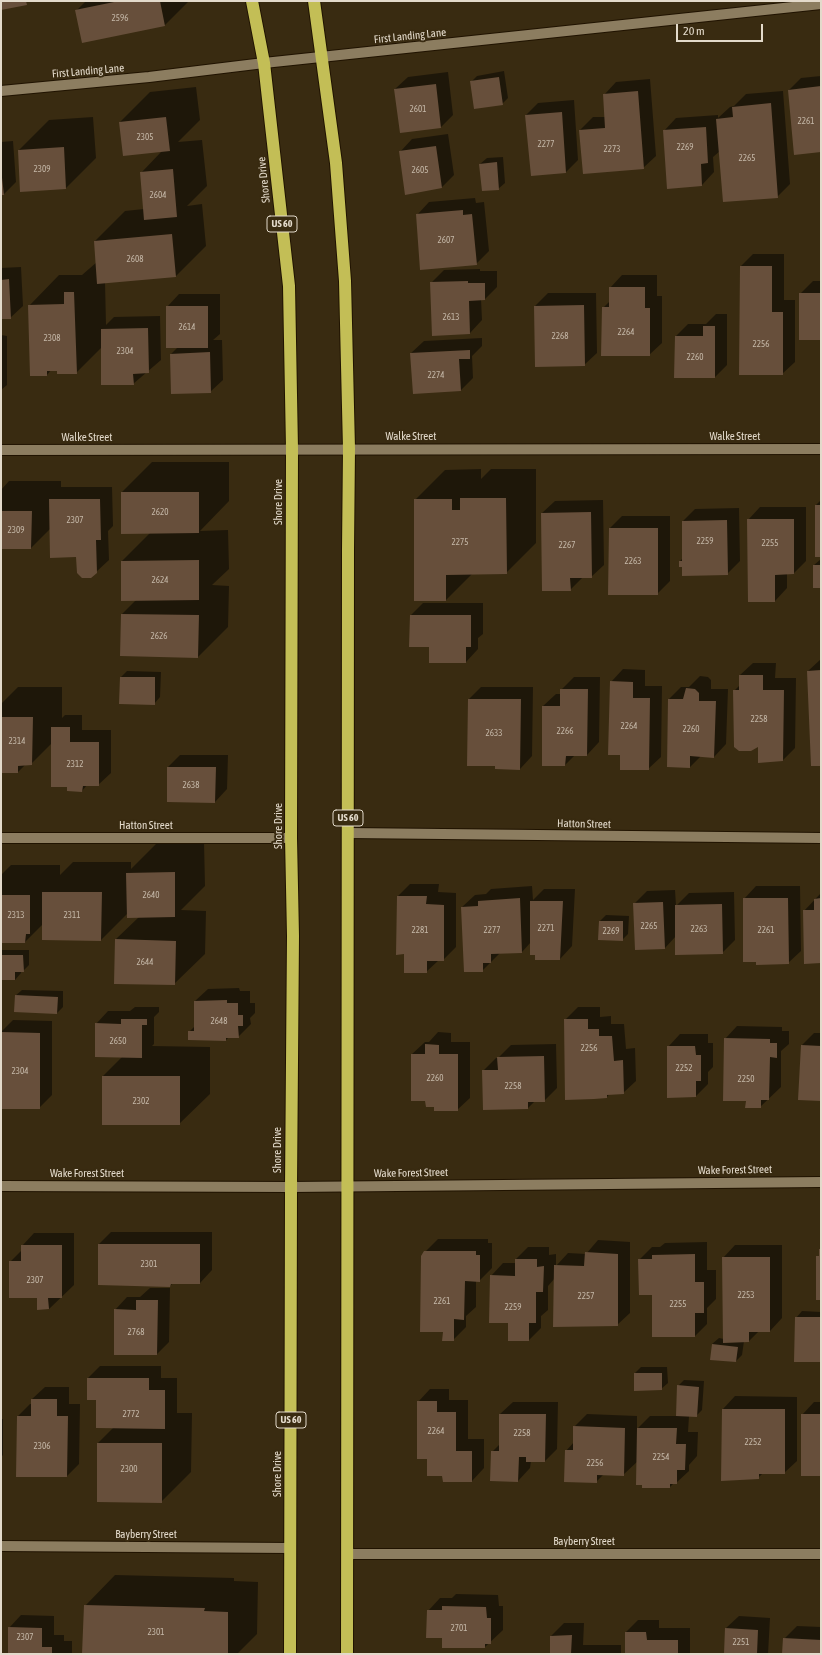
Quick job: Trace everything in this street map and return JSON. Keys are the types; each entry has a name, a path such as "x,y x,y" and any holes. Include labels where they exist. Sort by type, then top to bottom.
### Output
{"highway":[{"name":"Shore Drive","path":"252,1 264,63 289,286 292,449 293,936 290,1654"},
{"name":"US 60","path":"314,1 336,163 344,264 349,449 347,1654"}],"street":[{"name":"First Landing Lane","path":"1,91 149,77 264,63 821,4"},
{"name":"Walke Street","path":"1,450 821,449"},
{"name":"Hatton Street","path":"348,833 821,838"},
{"name":"Hatton Street","path":"1,838 292,838"},
{"name":"Wake Forest Street","path":"1,1186 291,1187 821,1182"},
{"name":"Bayberry Street","path":"1,1546 291,1548"},
{"name":"Bayberry Street","path":"347,1554 821,1554"}],"building":[{"path":"1,1 26,1 27,5 1,10"},
{"path":"119,1 160,1 165,26 82,43 75,10"},
{"path":"499,77 503,105 474,109 470,81"},
{"path":"436,84 441,128 400,133 394,89"},
{"path":"821,86 821,152 794,155 788,90"},
{"path":"638,91 644,169 583,174 579,130 605,128 603,94"},
{"path":"771,103 778,198 723,202 716,119 733,117 732,107"},
{"path":"562,112 566,173 531,176 525,115"},
{"path":"166,117 170,151 123,156 119,122"},
{"path":"706,127 708,163 701,164 702,186 667,189 663,130"},
{"path":"436,146 442,188 405,195 399,151"},
{"path":"64,147 66,189 20,192 18,150"},
{"path":"497,162 499,190 482,191 479,164"},
{"path":"1,169 4,195 1,195"},
{"path":"173,169 177,217 144,220 140,172"},
{"path":"463,210 463,215 472,214 477,265 420,270 416,214"},
{"path":"172,234 176,277 97,284 94,241"},
{"path":"740,266 772,266 772,312 783,312 783,375 739,375"},
{"path":"9,279 11,319 1,319 1,280"},
{"path":"468,281 468,283 485,283 485,300 469,301 470,334 432,336 430,282"},
{"path":"609,287 645,287 645,308 650,308 650,356 601,356 602,307 609,307"},
{"path":"64,292 74,292 77,374 57,374 57,371 47,371 47,376 30,376 28,305 64,304"},
{"path":"799,293 821,293 821,340 799,340"},
{"path":"584,305 585,366 535,367 534,306"},
{"path":"166,306 208,306 208,348 166,348"},
{"path":"703,326 715,326 715,378 674,378 675,336 703,336"},
{"path":"148,328 149,373 133,374 134,385 101,385 101,329"},
{"path":"470,350 470,359 459,359 461,391 413,394 410,353"},
{"path":"210,352 211,393 171,394 170,354"},
{"path":"121,492 199,492 199,533 121,534"},
{"path":"460,498 506,498 507,574 446,575 446,601 414,601 414,499 452,499 452,510 460,510"},
{"path":"49,499 100,499 101,540 96,540 97,573 91,578 82,578 77,573 76,557 50,558"},
{"path":"815,505 821,505 821,557 815,557"},
{"path":"1,511 32,511 31,549 1,549"},
{"path":"591,512 592,578 570,578 571,591 542,591 541,513"},
{"path":"747,519 794,519 794,574 775,575 775,602 748,602"},
{"path":"727,520 728,575 682,576 682,567 679,567 679,561 682,561 682,521"},
{"path":"609,528 658,528 658,595 608,595"},
{"path":"199,560 199,600 121,601 121,561"},
{"path":"813,565 821,565 821,588 813,588"},
{"path":"121,614 199,615 198,658 120,656"},
{"path":"410,615 471,615 471,647 466,647 466,663 429,663 429,647 409,647"},
{"path":"821,670 821,766 811,766 807,671"},
{"path":"739,675 763,675 763,690 784,690 783,761 758,763 758,747 751,751 739,751 734,747 733,690 739,690"},
{"path":"120,677 155,677 155,705 119,704"},
{"path":"610,681 633,682 633,698 650,698 649,770 620,770 620,755 608,755"},
{"path":"686,688 695,689 699,693 699,701 716,701 714,758 690,756 690,768 667,767 668,699 683,699"},
{"path":"560,689 588,689 587,756 566,756 565,766 542,766 542,706 560,706"},
{"path":"468,699 521,699 520,770 495,769 495,766 467,766"},
{"path":"1,717 33,717 32,765 18,766 18,773 1,773"},
{"path":"51,727 70,727 70,742 99,742 99,786 83,786 82,792 67,791 67,787 51,787"},
{"path":"167,767 216,767 215,803 167,802"},
{"path":"175,872 175,917 127,918 126,873"},
{"path":"42,892 102,892 101,941 42,940"},
{"path":"1,895 30,895 30,934 26,934 25,943 1,943"},
{"path":"397,896 427,896 426,904 444,905 444,961 427,961 427,973 404,973 404,954 396,955"},
{"path":"520,898 522,953 491,954 491,963 483,963 483,972 464,972 461,907 478,906 478,901"},
{"path":"743,898 788,898 789,964 756,965 756,962 743,962"},
{"path":"821,898 821,963 804,964 803,910 814,910 814,899"},
{"path":"530,901 563,901 560,960 535,960 535,955 530,955"},
{"path":"663,902 665,949 635,950 633,903"},
{"path":"722,904 723,954 675,955 675,905"},
{"path":"599,921 623,921 623,941 598,940"},
{"path":"115,939 176,941 175,985 114,984"},
{"path":"1,955 23,955 24,972 15,972 15,980 1,980"},
{"path":"15,995 58,997 57,1014 14,1012"},
{"path":"227,1000 227,1003 238,1003 238,1015 243,1015 243,1026 238,1026 239,1038 226,1038 226,1041 188,1040 188,1031 194,1031 194,1001"},
{"path":"121,1019 147,1019 147,1025 142,1025 142,1058 95,1057 95,1023 121,1024"},
{"path":"564,1019 588,1019 588,1029 599,1029 599,1036 612,1036 614,1061 623,1060 624,1094 607,1095 607,1098 565,1100"},
{"path":"1,1032 40,1033 40,1109 1,1109"},
{"path":"724,1038 770,1039 770,1043 777,1043 777,1058 770,1057 769,1100 761,1100 761,1108 745,1108 746,1101 723,1101"},
{"path":"425,1044 439,1045 439,1054 458,1054 458,1111 434,1111 434,1107 426,1107 425,1101 411,1101 411,1054 425,1054"},
{"path":"801,1045 821,1046 821,1101 798,1100"},
{"path":"667,1046 695,1046 696,1055 701,1055 701,1081 696,1081 696,1097 667,1098"},
{"path":"544,1056 545,1102 528,1102 528,1109 483,1110 482,1070 498,1070 497,1057"},
{"path":"102,1076 180,1076 180,1125 102,1125"},
{"path":"98,1244 200,1244 200,1284 171,1284 170,1287 98,1285"},
{"path":"21,1245 62,1245 62,1298 48,1298 49,1309 37,1310 37,1298 9,1298 9,1261 21,1261"},
{"path":"819,1249 821,1249 821,1300 816,1300 816,1256 819,1256"},
{"path":"424,1251 476,1251 476,1255 480,1255 480,1282 465,1281 464,1320 454,1319 454,1341 442,1341 443,1332 420,1332 421,1256"},
{"path":"585,1252 618,1254 618,1326 553,1327 554,1265 584,1266"},
{"path":"695,1254 695,1282 704,1282 704,1313 695,1313 695,1337 652,1337 652,1295 639,1295 638,1259 652,1259 652,1255"},
{"path":"722,1257 770,1257 770,1332 749,1332 749,1342 723,1343"},
{"path":"515,1259 537,1259 537,1267 544,1266 543,1292 536,1292 536,1323 529,1323 529,1341 508,1341 508,1323 489,1323 490,1275 515,1276"},
{"path":"136,1300 158,1300 157,1355 114,1355 114,1309 136,1310"},
{"path":"795,1317 821,1317 821,1362 794,1362"},
{"path":"712,1344 738,1347 736,1362 710,1360"},
{"path":"634,1373 662,1373 662,1390 634,1391"},
{"path":"87,1378 149,1378 149,1390 165,1390 165,1429 96,1428 96,1400 87,1400"},
{"path":"677,1385 699,1387 697,1417 676,1416"},
{"path":"31,1399 57,1399 57,1416 68,1416 67,1477 16,1477 17,1416 31,1416"},
{"path":"417,1401 437,1401 437,1412 456,1412 456,1451 472,1451 472,1482 443,1482 442,1476 427,1476 427,1459 417,1459"},
{"path":"722,1409 785,1409 785,1474 759,1474 759,1479 721,1481"},
{"path":"499,1414 546,1414 545,1462 526,1462 526,1457 519,1457 518,1482 490,1481 491,1451 499,1451"},
{"path":"801,1414 821,1414 821,1476 801,1476"},
{"path":"573,1426 625,1428 624,1476 597,1475 597,1483 564,1482 565,1450 573,1450"},
{"path":"637,1428 677,1428 676,1444 686,1444 685,1470 677,1470 677,1484 670,1484 670,1488 642,1488 642,1485 636,1485"},
{"path":"97,1443 162,1443 162,1503 97,1502"},
{"path":"84,1605 205,1608 204,1611 228,1612 228,1654 82,1654"},
{"path":"442,1606 486,1607 487,1618 491,1618 491,1644 485,1644 485,1648 442,1648 442,1638 426,1638 427,1610 442,1610"},
{"path":"8,1627 42,1628 42,1647 52,1647 52,1654 8,1654"},
{"path":"725,1628 758,1630 757,1654 724,1654"},
{"path":"625,1632 646,1632 647,1640 678,1640 678,1654 625,1654"},
{"path":"572,1635 571,1654 550,1654 550,1636"},
{"path":"783,1638 821,1640 821,1654 782,1654"}]}
